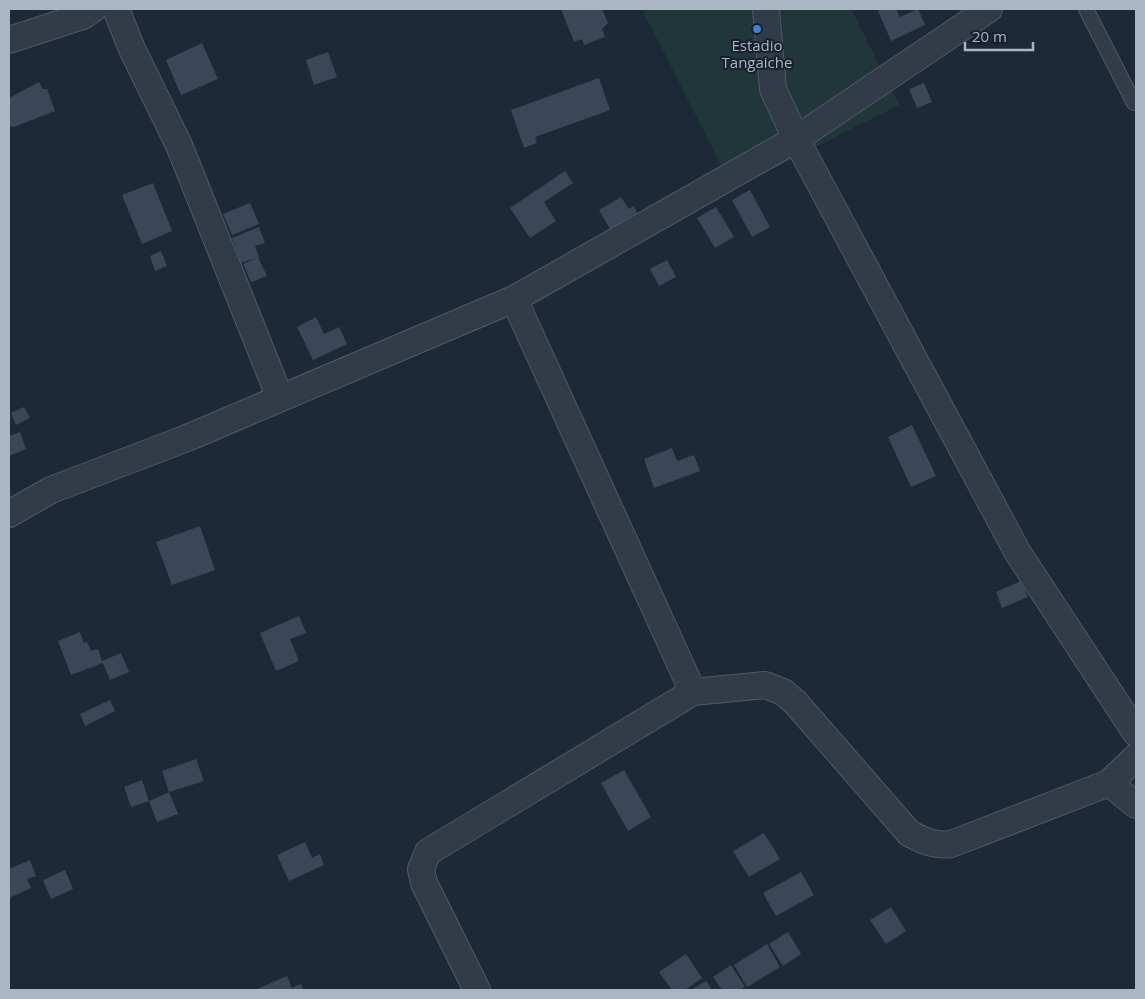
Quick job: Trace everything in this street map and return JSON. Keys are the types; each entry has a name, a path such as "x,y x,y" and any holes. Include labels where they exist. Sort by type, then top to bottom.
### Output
{"street":[{"path":"9,40 83,16 93,9"},
{"path":"116,9 132,49 179,145 280,398"},
{"path":"766,9 773,89 796,139 1018,553 1136,733"},
{"path":"9,514 51,490 187,438 514,299 796,139 989,9"},
{"path":"514,299 693,692"},
{"path":"477,990 424,882 421,869 428,852 693,692 765,685 783,692 795,702 909,832 921,840 940,845 951,844 1109,783 1136,757"},
{"path":"1109,783 1136,805"}],"lane":[{"path":"1086,9 1134,103"}],"green space":[{"path":"642,9 851,9 899,105 733,189"}],"building":[{"path":"561,9 602,9 608,23 602,29 605,37 584,45 582,39 574,42"},
{"path":"896,9 900,17 918,9 925,25 891,41 878,11"},
{"path":"202,43 218,79 181,95 166,60"},
{"path":"328,52 337,77 314,85 306,60"},
{"path":"599,78 610,110 535,137 537,143 524,148 511,110"},
{"path":"39,82 43,89 47,89 55,111 14,127 9,126 9,98"},
{"path":"924,83 932,102 917,108 909,89"},
{"path":"565,171 573,183 544,202 556,221 530,238 510,208"},
{"path":"153,183 172,231 142,244 122,195"},
{"path":"750,190 770,227 752,237 732,200"},
{"path":"621,197 629,209 634,206 637,213 610,229 599,210"},
{"path":"250,203 259,224 232,235 223,214"},
{"path":"716,207 734,237 715,248 697,218"},
{"path":"259,227 265,243 255,246 259,257 241,263 232,238"},
{"path":"161,251 167,266 155,271 150,256"},
{"path":"258,257 267,276 251,282 243,264"},
{"path":"667,260 676,277 659,286 650,269"},
{"path":"316,317 324,334 339,327 347,344 313,360 297,327"},
{"path":"24,407 30,418 16,425 11,413"},
{"path":"912,425 936,476 911,487 888,437"},
{"path":"20,432 26,449 9,456 9,436"},
{"path":"672,448 677,461 694,455 700,471 654,488 644,459"},
{"path":"200,526 215,570 172,585 156,542"},
{"path":"1021,581 1028,597 1002,608 996,592"},
{"path":"299,616 306,633 290,639 299,661 276,671 260,633"},
{"path":"80,632 84,643 87,642 91,651 98,649 102,661 121,653 129,672 110,680 103,663 71,675 58,641"},
{"path":"110,700 115,711 85,726 80,714"},
{"path":"196,759 204,781 169,792 162,771"},
{"path":"624,770 651,817 628,831 601,783"},
{"path":"142,780 149,801 131,807 124,787"},
{"path":"169,792 178,814 157,822 149,801"},
{"path":"764,833 780,859 749,877 733,851"},
{"path":"305,842 312,858 320,854 324,865 289,881 277,855"},
{"path":"30,860 36,876 27,879 31,888 9,898 9,869"},
{"path":"65,870 73,889 51,899 43,880"},
{"path":"801,872 814,895 776,916 763,893"},
{"path":"891,907 906,931 886,944 870,920"},
{"path":"788,932 801,954 783,966 769,944"},
{"path":"767,944 780,967 747,987 734,965"},
{"path":"686,954 702,978 685,990 672,990 659,972"},
{"path":"731,965 745,987 740,990 722,990 713,977"},
{"path":"287,976 292,988 301,984 303,990 255,990"},
{"path":"706,981 712,990 691,990"}],"place":[{"name":"Estadio Tangaiche","path":"757,29"}]}
